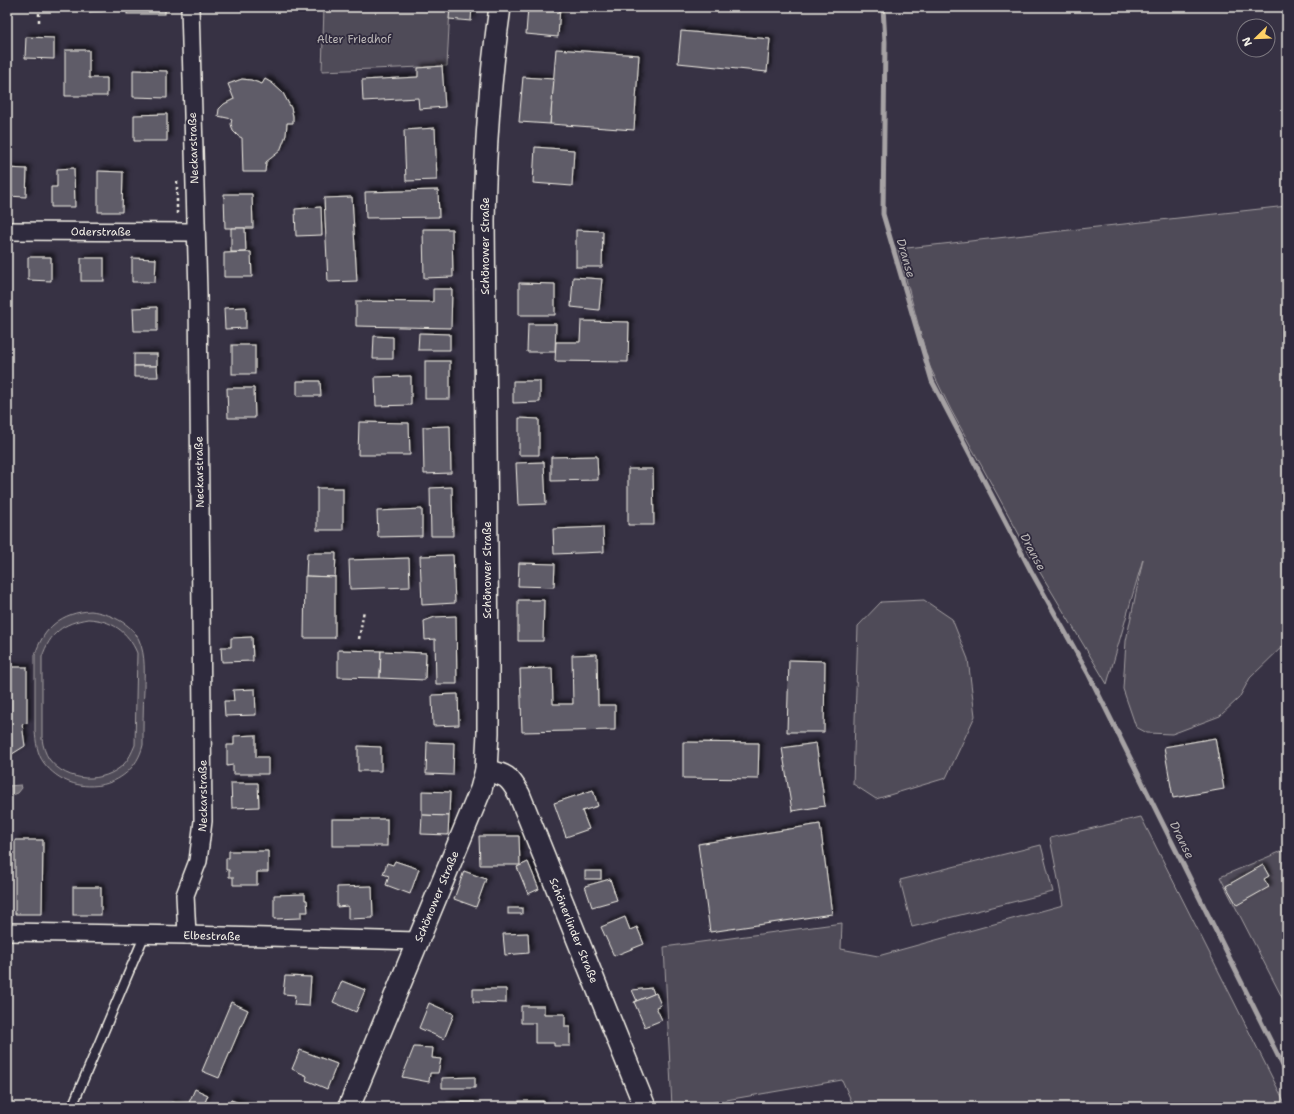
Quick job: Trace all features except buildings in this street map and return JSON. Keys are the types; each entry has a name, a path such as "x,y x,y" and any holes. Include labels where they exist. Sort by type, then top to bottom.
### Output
{"street":[{"name":"Neckarstraße","path":"187,935 185,895 198,861 203,821 198,300 190,7"},
{"name":"Schönower Straße","path":"349,1107 481,789 486,770 488,733 488,664 484,214 493,63 500,7"},
{"name":"Oderstraße","path":"7,231 196,232"},
{"name":"Schönerlinder Straße","path":"486,770 502,774 508,778 519,794 645,1107"},
{"name":"Elbestraße","path":"7,932 418,941"}],"lane":[{"path":"72,1107 145,934"}],"path":[{"path":"39,7 39,22"},
{"path":"359,639 364,610"}],"green space":[{"name":"Alter Friedhof","path":"324,7 450,7 447,66 322,71"},
{"path":"1287,206 1287,642 1250,678 1239,698 1220,716 1172,734 1147,733 1136,727 1123,689 1126,641 1143,559 1107,684 1038,569 951,410 929,365 898,249"},
{"path":"924,600 952,619 968,659 975,716 946,778 876,799 853,784 858,626 881,602"},
{"path":"81,612 98,612 119,620 125,624 136,634 144,658 143,745 137,760 127,772 114,781 100,785 85,786 70,782 56,775 44,763 38,752 35,731 35,655 43,637 55,623 71,614","holes":["88,619 111,624 118,628 129,639 137,653 135,745 127,760 116,771 96,778 86,778 66,773 57,767 49,759 44,749 42,739 42,657 53,635 59,630 71,623"]},
{"path":"1141,817 1287,1107 854,1107 842,1080 686,1107 672,1107 664,947 842,923 841,949 878,956 1063,905 1050,838"},
{"path":"1041,845 1053,892 912,927 900,880"},
{"path":"1287,849 1287,1007 1220,877"}],"shaded area":[{"path":"21,785 22,788 18,793 7,797 7,786"}],"waterway":[{"name":"Dranse","path":"883,7 885,42 883,214 932,381 1031,571 1088,673 1287,1074"}]}
